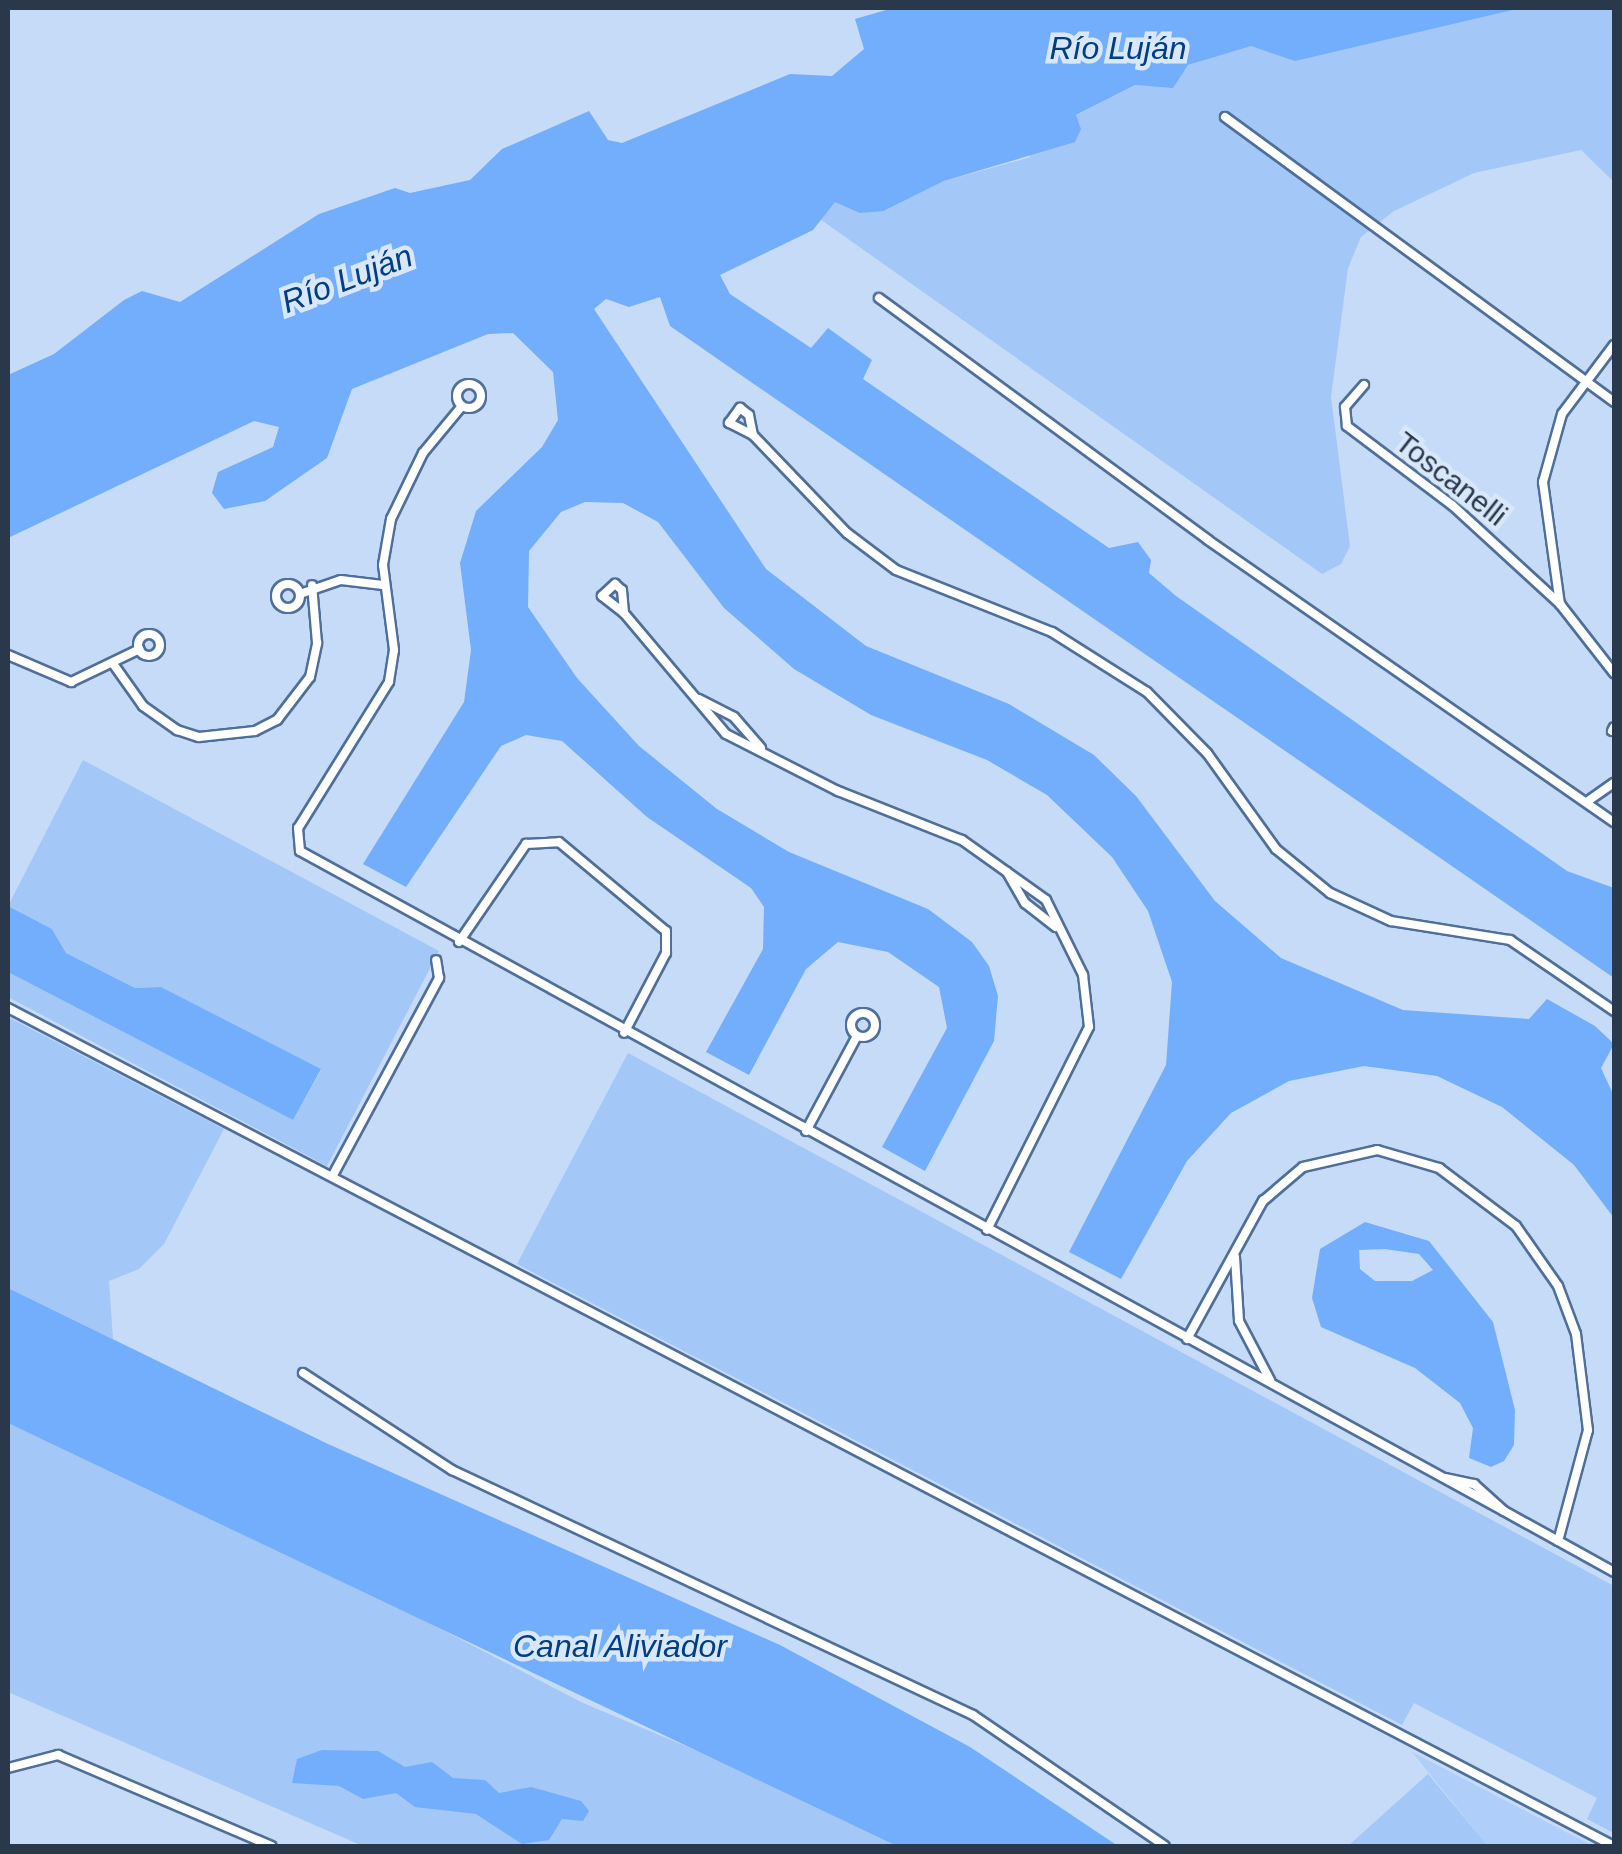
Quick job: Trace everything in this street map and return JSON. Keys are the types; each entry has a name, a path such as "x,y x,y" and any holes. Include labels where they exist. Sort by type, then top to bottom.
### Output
{"street":[{"path":"1224,117 1614,402"},
{"path":"879,298 1208,540 1614,822"},
{"path":"1560,604 1543,482 1553,434 1582,380 1614,345"},
{"name":"Toscanelli","path":"1364,385 1346,407 1347,426 1452,506 1560,604 1614,673"},
{"path":"462,406 399,498 384,586 393,634 388,682 296,842 309,860 1441,1477 1474,1484 1504,1511 1614,1572"},
{"path":"753,435 847,533 896,570 1052,632 1147,692 1194,738 1276,849 1330,892 1391,921 1510,940 1614,1011"},
{"path":"300,594 312,585 365,579 384,586"},
{"path":"114,665 143,706 177,730 199,737 255,732 278,720 310,676 317,644 312,585"},
{"path":"624,613 726,734 838,791 962,840 1042,894 1083,975 1086,1039 987,1230"},
{"path":"8,655 71,682 114,665 140,649"},
{"path":"695,697 734,717 762,749"},
{"path":"1588,801 1606,794 1614,783"},
{"path":"1606,794 1614,802"},
{"path":"459,942 526,844 559,842 666,931 666,953 624,1033"},
{"path":"1006,870 1030,908 1056,927"},
{"path":"333,1175 439,978 436,960"},
{"path":"8,1008 1614,1846"},
{"path":"806,1131 857,1036"},
{"path":"1187,1339 1276,1188 1340,1153 1409,1156 1488,1200 1546,1266 1582,1355 1586,1454 1558,1541"},
{"path":"1235,1252 1239,1321 1272,1384"},
{"path":"303,1374 452,1470 972,1715 1164,1846"},
{"path":"8,1768 58,1755 272,1846"}],"shaded area":[{"path":"1521,8 1614,8 1614,182 1581,150 1474,173 1394,211 1361,237 1348,268 1331,397 1350,546 1341,564 1322,574 817,217 835,202 885,211 944,181 1028,158 1075,116 1135,85 1173,87 1180,68 1239,48"},
{"path":"83,760 439,951 327,1166 8,997 8,972 293,1120 321,1070 161,987 135,988 66,953 52,929 8,906"},
{"path":"8,1017 224,1129 164,1244 139,1269 109,1281 113,1339 8,1288"},
{"path":"628,1053 1614,1586 1614,1833 1587,1819 1597,1798 1414,1703 1402,1725 517,1264"},
{"path":"8,1423 306,1559 583,1703 788,1789 897,1846 363,1846 8,1692"},
{"path":"1412,1752 1593,1846 1488,1846"},
{"path":"1428,1774 1488,1846 1348,1846"}],"water":[{"name":"Río Luján","path":"893,8 1521,8 1295,61 1251,46 1188,65 1173,88 1135,85 1076,115 1081,129 1075,142 944,181 884,211 860,213 835,202 813,230 720,275 730,294 811,348 828,328 872,360 863,379 1109,548 1138,542 1151,560 1149,573 1176,596 1567,871 1614,888 1614,978 670,326 660,297 629,307 606,299 594,309 766,569 866,646 1009,704 1094,755 1136,796 1215,901 1281,958 1403,1010 1529,1019 1547,999 1595,1026 1614,1044 1601,1068 1614,1096 1614,1218 1574,1165 1502,1107 1437,1076 1364,1066 1289,1081 1231,1113 1187,1161 1121,1279 1069,1252 1166,1065 1172,982 1148,911 1112,857 1047,795 987,760 871,715 794,669 724,608 658,522 623,503 585,502 561,512 529,551 528,607 577,678 639,746 717,809 789,852 928,909 972,942 989,966 998,996 994,1041 925,1171 882,1147 947,1028 939,987 888,952 838,942 806,969 749,1075 706,1052 763,949 764,907 751,888 647,817 562,741 526,735 501,746 406,887 363,864 464,702 471,650 460,563 476,511 542,447 558,420 553,372 513,333 488,334 352,389 327,458 265,501 224,509 212,493 218,472 273,447 279,427 254,421 8,538 8,375 54,354 124,300 142,291 180,302 319,214 395,188 410,193 470,180 502,149 589,111 608,140 622,143 790,74 832,76 864,49 855,19"},
{"path":"8,906 52,929 66,953 135,988 161,987 321,1069 293,1120 8,972"},
{"path":"1365,1222 1429,1241 1493,1322 1515,1410 1514,1445 1504,1461 1491,1467 1469,1458 1473,1428 1460,1403 1415,1368 1321,1327 1312,1298 1320,1249","holes":["1359,1250 1419,1254 1433,1270 1412,1281 1375,1281 1360,1269"]},
{"name":"Canal Aliviador","path":"8,1288 328,1444 780,1645 970,1747 1118,1846 897,1846 8,1423"},
{"path":"322,1750 378,1751 405,1767 432,1762 453,1778 485,1780 499,1793 531,1787 581,1801 589,1811 583,1821 562,1819 549,1840 522,1844 476,1814 415,1807 396,1793 363,1799 339,1786 292,1783 297,1759"}]}
